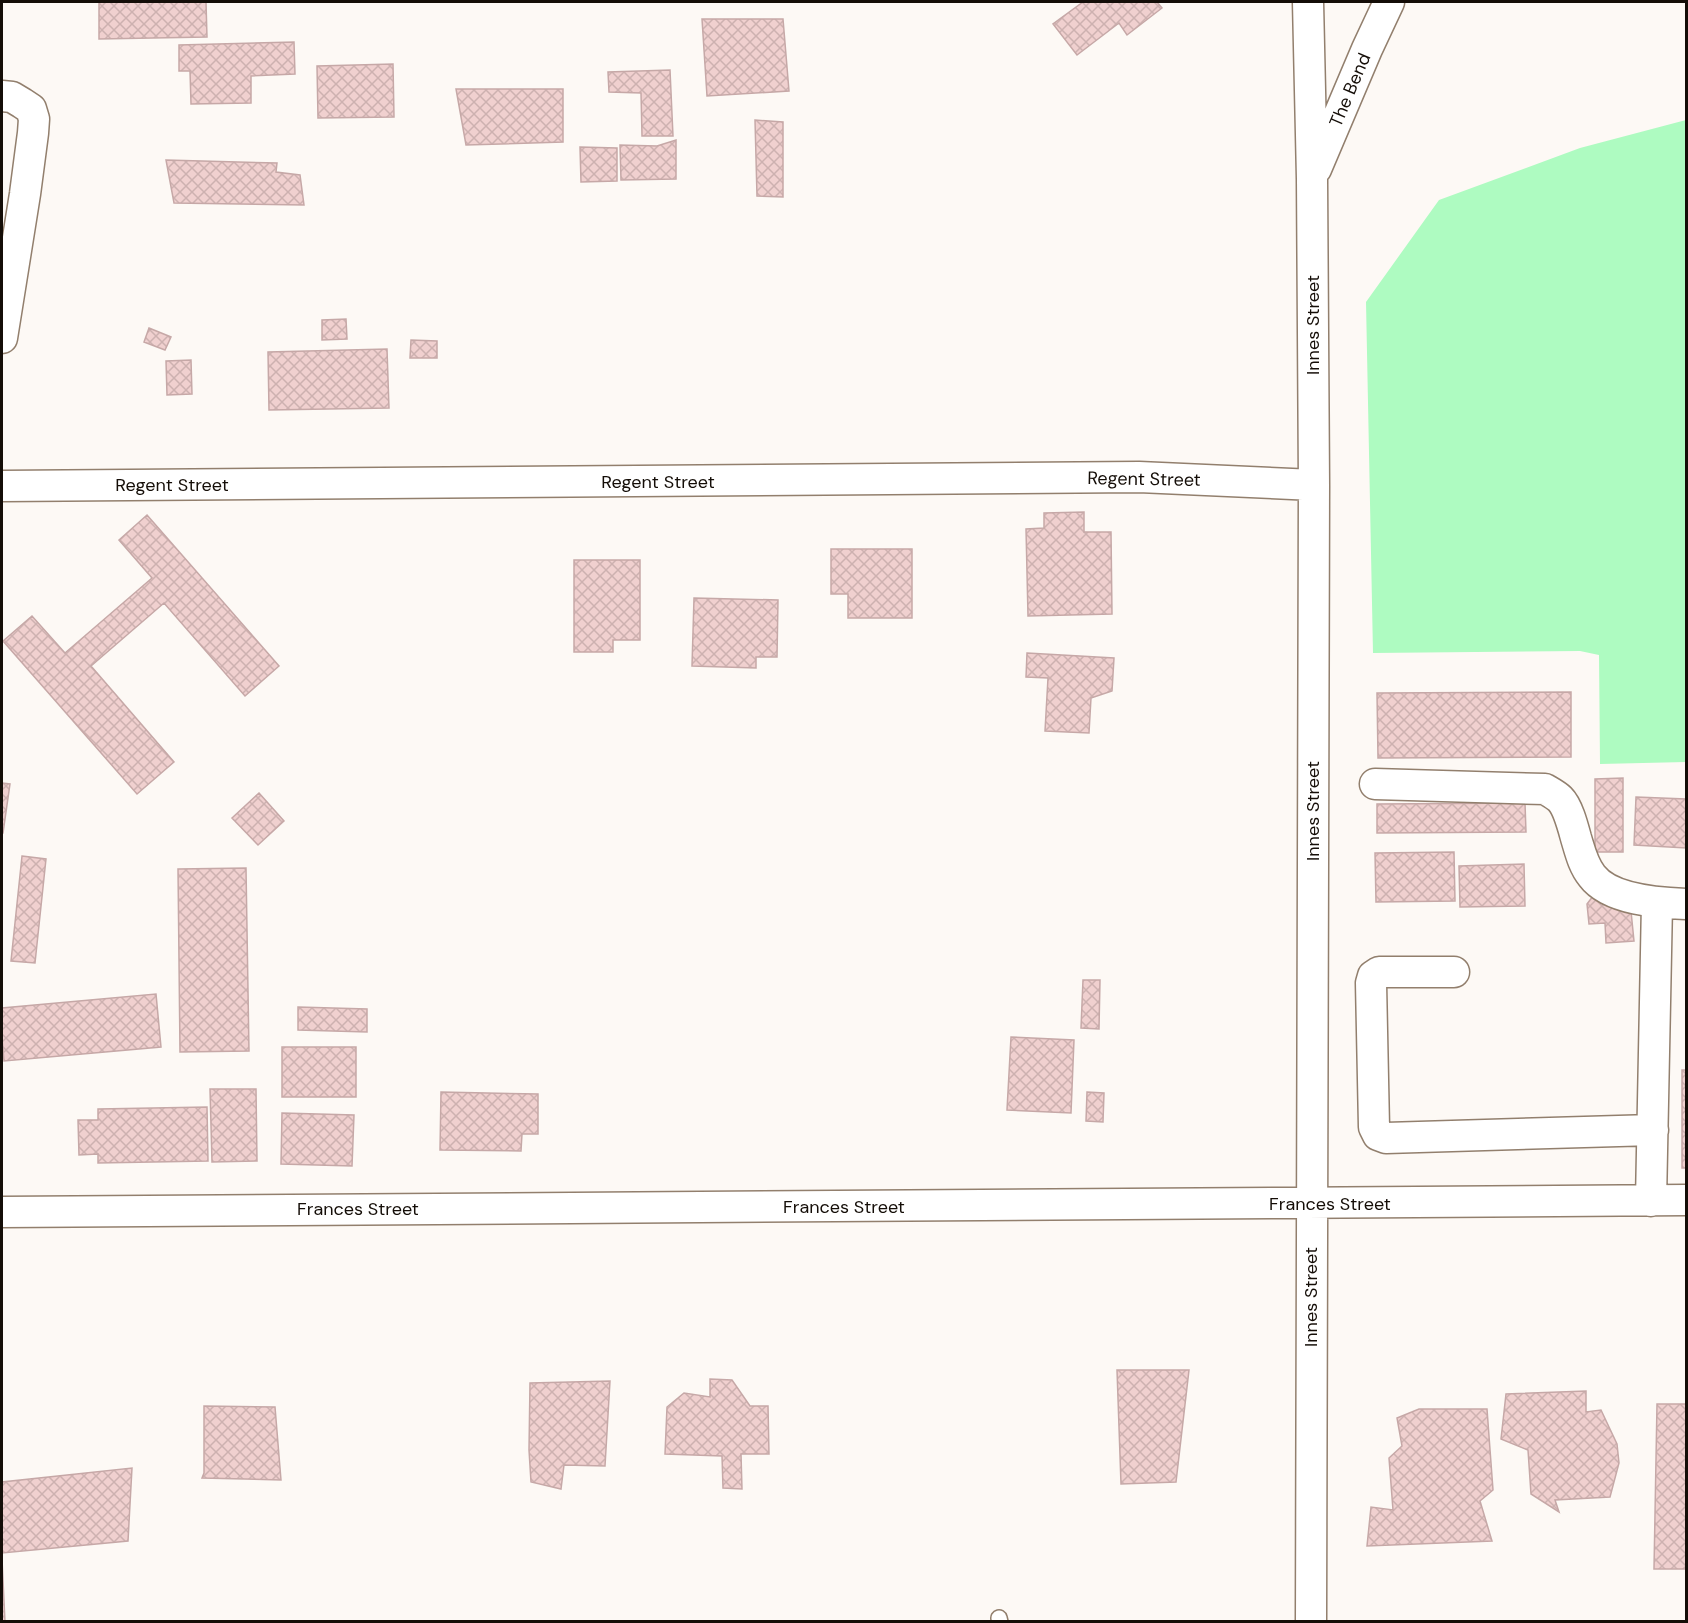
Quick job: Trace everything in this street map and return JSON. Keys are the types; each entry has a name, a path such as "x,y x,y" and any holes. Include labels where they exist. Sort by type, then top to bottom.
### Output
{"street":[{"name":"Innes Street","path":"1308,2 1312,178 1314,485 1311,1622"},
{"name":"The Bend","path":"1312,178 1389,2"},
{"path":"2,96 12,97 31,109 34,119 2,338"},
{"name":"Regent Street","path":"2,486 1139,477 1314,485"},
{"path":"1375,784 1545,789 1561,800 1570,819 1583,861 1593,877 1611,890 1634,898 1657,903 1686,904"},
{"path":"1652,1201 1657,903"},
{"path":"1454,972 1379,972 1373,976 1371,983 1374,1127 1378,1135 1386,1138 1653,1130"},
{"name":"Frances Street","path":"2,1212 1686,1200"}],"green space":[{"path":"1686,120 1686,762 1600,764 1599,655 1580,651 1373,653 1366,302 1439,200 1580,148"}],"building":[{"path":"99,2 206,2 207,37 99,39"},
{"path":"1083,2 1157,2 1162,8 1127,35 1119,23 1077,55 1053,24"},
{"path":"702,19 783,19 789,91 707,96"},
{"path":"294,42 295,74 251,76 251,103 191,104 190,71 179,71 179,45"},
{"path":"393,64 394,117 318,118 317,66"},
{"path":"670,70 673,136 642,136 641,93 609,92 608,72"},
{"path":"456,89 563,89 563,142 466,145"},
{"path":"755,120 783,122 783,197 757,196"},
{"path":"676,140 676,179 621,180 620,145 657,146"},
{"path":"580,147 617,148 617,181 581,182"},
{"path":"166,160 277,163 276,172 300,175 304,205 174,203"},
{"path":"346,319 347,339 322,340 322,320"},
{"path":"149,328 171,337 165,350 144,342"},
{"path":"411,340 437,341 437,358 410,358"},
{"path":"387,349 389,408 269,410 268,352"},
{"path":"191,360 192,394 167,395 166,361"},
{"path":"1084,512 1084,532 1111,532 1112,614 1028,616 1026,529 1044,528 1044,513"},
{"path":"147,515 279,666 245,696 164,603 91,666 174,762 137,794 3,641 32,616 65,653 152,578 119,540"},
{"path":"831,549 912,549 912,618 848,618 848,594 831,594"},
{"path":"574,560 640,560 640,640 613,640 613,652 574,652"},
{"path":"694,598 778,600 777,657 756,657 756,668 692,666"},
{"path":"1027,653 1114,658 1112,691 1091,698 1089,733 1045,731 1048,678 1026,677"},
{"path":"1571,692 1571,757 1378,758 1377,693"},
{"path":"1623,778 1623,852 1595,852 1595,779"},
{"path":"2,783 10,784 3,833 2,833"},
{"path":"259,793 284,821 258,845 232,818"},
{"path":"1636,797 1686,799 1686,848 1634,845"},
{"path":"1525,803 1526,832 1377,833 1377,804"},
{"path":"1454,852 1455,901 1376,902 1375,853"},
{"path":"22,856 46,859 35,963 11,961"},
{"path":"1524,864 1525,906 1460,907 1459,866"},
{"path":"246,868 249,1051 180,1052 178,869"},
{"path":"1596,892 1630,901 1634,941 1606,943 1605,923 1589,924 1587,904"},
{"path":"1083,980 1100,980 1099,1029 1081,1028"},
{"path":"156,994 161,1047 4,1061 2,1008"},
{"path":"298,1007 367,1009 367,1032 298,1030"},
{"path":"1011,1037 1074,1040 1071,1113 1007,1110"},
{"path":"282,1047 356,1047 356,1097 282,1097"},
{"path":"1682,1070 1686,1070 1686,1168 1682,1168"},
{"path":"210,1089 256,1089 257,1161 212,1162"},
{"path":"441,1092 538,1094 538,1134 522,1134 521,1151 440,1150"},
{"path":"1087,1092 1104,1093 1103,1122 1086,1121"},
{"path":"207,1107 208,1161 98,1163 98,1154 79,1155 78,1120 98,1120 98,1109"},
{"path":"282,1113 354,1115 352,1166 281,1164"},
{"path":"1117,1370 1189,1370 1176,1482 1121,1484"},
{"path":"710,1379 732,1380 750,1406 768,1406 769,1454 741,1454 742,1489 723,1488 722,1456 665,1454 667,1407 684,1393 710,1397"},
{"path":"610,1381 605,1466 564,1465 561,1489 531,1482 530,1383"},
{"path":"1586,1391 1586,1412 1601,1410 1617,1444 1619,1463 1610,1497 1555,1500 1559,1512 1531,1494 1528,1450 1501,1439 1506,1394"},
{"path":"1657,1404 1686,1404 1686,1569 1654,1569"},
{"path":"204,1406 275,1407 281,1480 202,1478 204,1473"},
{"path":"1419,1409 1487,1409 1493,1490 1480,1501 1492,1541 1367,1546 1371,1507 1393,1510 1389,1458 1402,1446 1397,1418"},
{"path":"132,1468 128,1541 2,1553 2,1482"},
{"path":"2,1559 5,1622 2,1622"}]}
